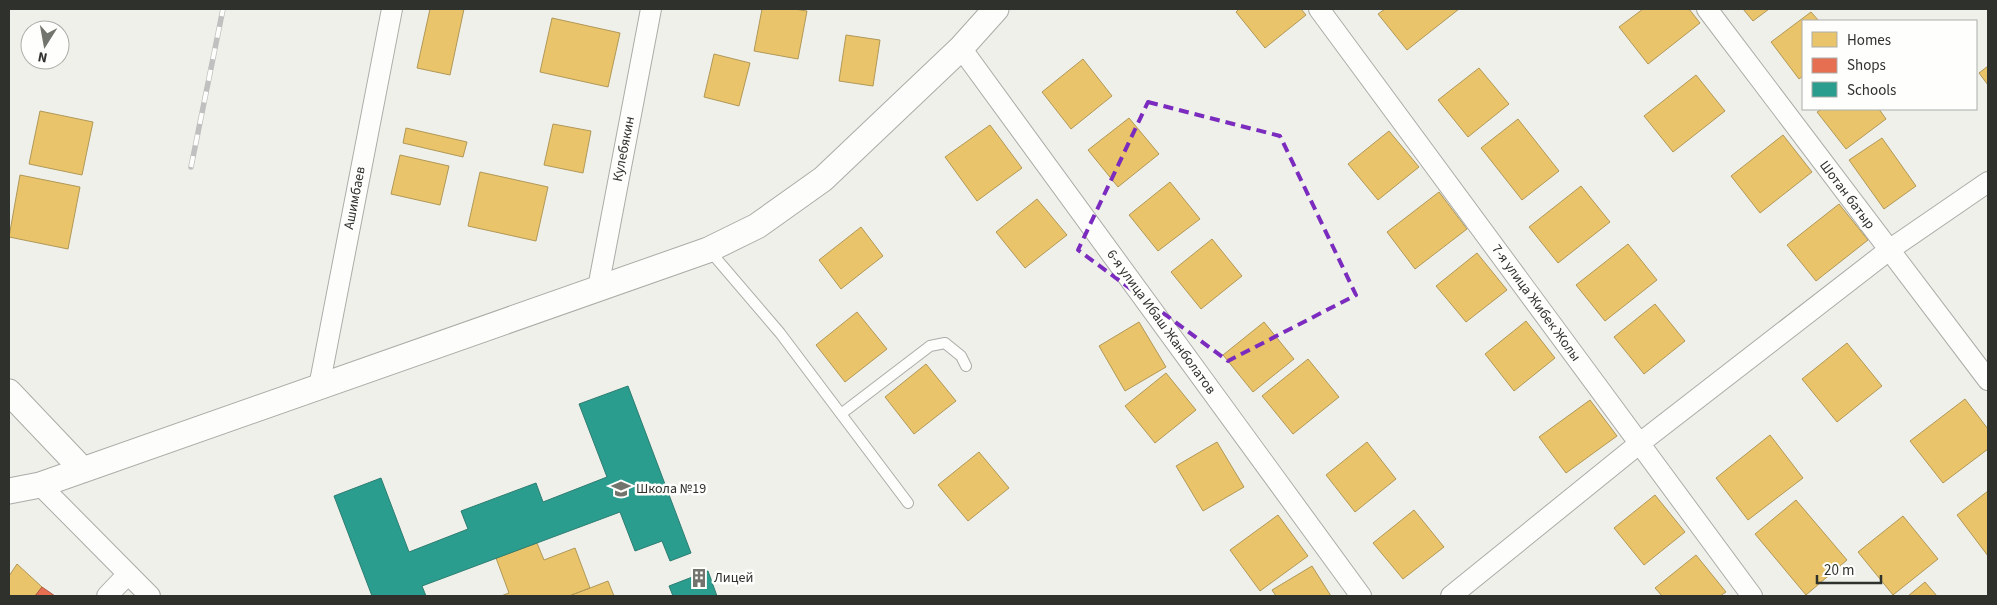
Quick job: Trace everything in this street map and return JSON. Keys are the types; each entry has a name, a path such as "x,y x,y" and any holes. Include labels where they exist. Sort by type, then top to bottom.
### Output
{"street":[{"name":"Ашимбаев","path":"319,387 392,9"},
{"name":"Кулебякин","path":"598,288 650,9"},
{"name":"7-я улица Жибек Жолы","path":"1319,9 1752,596"},
{"name":"Шотан батыр","path":"1707,9 1988,380"},
{"path":"9,492 40,485 708,250 757,226 823,179 961,48 987,14"},
{"name":"6-я улица Ибаш Жанболатов","path":"961,48 1361,596"},
{"path":"1451,596 1640,443 1889,250 1988,182"},
{"path":"9,392 83,470"},
{"path":"40,485 150,596"},
{"path":"107,596 128,574"}],"lane":[{"path":"708,250 780,333 908,503"},
{"path":"841,414 930,346 945,343 961,356 966,366"}],"highlighted area":[{"path":"1148,102 1280,136 1356,295 1228,361 1078,250"}],"building: Homes":[{"path":"430,9 464,9 450,75 417,68"},
{"path":"762,9 807,11 798,59 754,51"},
{"path":"1239,9 1301,9 1306,15 1265,48 1236,12"},
{"path":"1385,9 1459,9 1407,50 1378,14"},
{"path":"1643,9 1689,9 1700,23 1648,64 1619,27"},
{"path":"1743,9 1769,9 1753,21"},
{"path":"1811,12 1818,20 1802,20 1802,77 1799,79 1771,42"},
{"path":"552,18 620,33 608,87 540,72"},
{"path":"846,35 880,40 873,86 839,81"},
{"path":"714,54 750,63 739,106 704,97"},
{"path":"1083,59 1112,96 1071,129 1042,92"},
{"path":"1988,66 1988,85 1979,73"},
{"path":"1479,68 1509,104 1468,137 1438,100"},
{"path":"1696,75 1725,111 1673,152 1644,116"},
{"path":"1820,110 1880,110 1886,119 1846,149 1817,112"},
{"path":"40,111 93,122 82,175 29,164"},
{"path":"1129,118 1159,154 1118,187 1088,150"},
{"path":"1518,119 1559,171 1522,200 1481,148"},
{"path":"553,124 591,131 583,173 544,165"},
{"path":"990,125 1022,168 977,201 945,157"},
{"path":"406,128 467,142 463,157 403,143"},
{"path":"1389,131 1419,167 1378,200 1348,164"},
{"path":"1783,135 1812,172 1760,213 1731,176"},
{"path":"1882,138 1916,186 1884,209 1849,160"},
{"path":"400,155 449,166 440,205 391,194"},
{"path":"480,172 548,187 536,241 468,226"},
{"path":"20,175 80,187 68,249 9,237"},
{"path":"1170,182 1200,219 1158,251 1129,215"},
{"path":"1581,186 1610,222 1558,263 1529,227"},
{"path":"1439,192 1467,229 1415,269 1387,232"},
{"path":"1037,199 1067,235 1025,268 996,232"},
{"path":"1839,204 1868,240 1816,281 1787,245"},
{"path":"861,227 883,256 841,289 819,260"},
{"path":"1212,239 1242,276 1201,309 1171,272"},
{"path":"1628,244 1657,280 1605,321 1576,285"},
{"path":"1477,253 1507,290 1466,322 1436,286"},
{"path":"1655,304 1685,341 1644,374 1614,337"},
{"path":"857,312 887,349 845,382 816,345"},
{"path":"1526,321 1555,358 1514,391 1485,354"},
{"path":"1139,322 1166,367 1125,391 1099,346"},
{"path":"1264,322 1294,359 1253,392 1223,355"},
{"path":"1847,343 1882,386 1837,422 1802,379"},
{"path":"1308,359 1339,397 1293,434 1262,396"},
{"path":"926,364 956,401 914,434 885,397"},
{"path":"1166,373 1196,410 1155,443 1125,406"},
{"path":"1965,399 1988,429 1988,449 1943,483 1910,441"},
{"path":"1590,400 1617,436 1566,473 1539,437"},
{"path":"1770,435 1803,478 1748,520 1716,478"},
{"path":"1217,442 1244,487 1203,511 1176,466"},
{"path":"1367,442 1396,479 1355,512 1326,475"},
{"path":"979,452 1009,488 968,521 938,485"},
{"path":"1988,491 1988,556 1957,515"},
{"path":"1655,495 1685,532 1644,565 1614,528"},
{"path":"1796,500 1847,560 1806,595 1755,534"},
{"path":"1414,510 1444,547 1403,579 1373,543"},
{"path":"1278,515 1308,556 1260,591 1230,550"},
{"path":"1903,516 1938,559 1893,595 1858,552"},
{"path":"537,543 544,560 575,548 590,588 569,596 501,596 509,593 496,558"},
{"path":"1696,555 1726,592 1720,596 1662,596 1655,588"},
{"path":"17,564 42,587 35,596 9,596 9,576"},
{"path":"1312,566 1331,596 1276,596 1272,590"},
{"path":"608,581 614,596 569,596 590,588"},
{"path":"1925,582 1937,596 1908,596"}],"building: Shops":[{"path":"42,587 55,596 35,596"}],"building: Schools":[{"name":"Школа №19","path":"628,386 691,553 670,561 662,541 635,551 620,512 422,586 426,596 372,596 334,496 381,478 409,552 468,529 461,511 536,483 543,502 607,477 579,404"},
{"name":"Лицей","path":"708,571 717,596 673,596 669,586"}],"railway":[{"path":"191,167 223,9"}],"place":[{"name":"Школа №19","path":"621,489"},
{"name":"Лицей","path":"699,578"}]}
